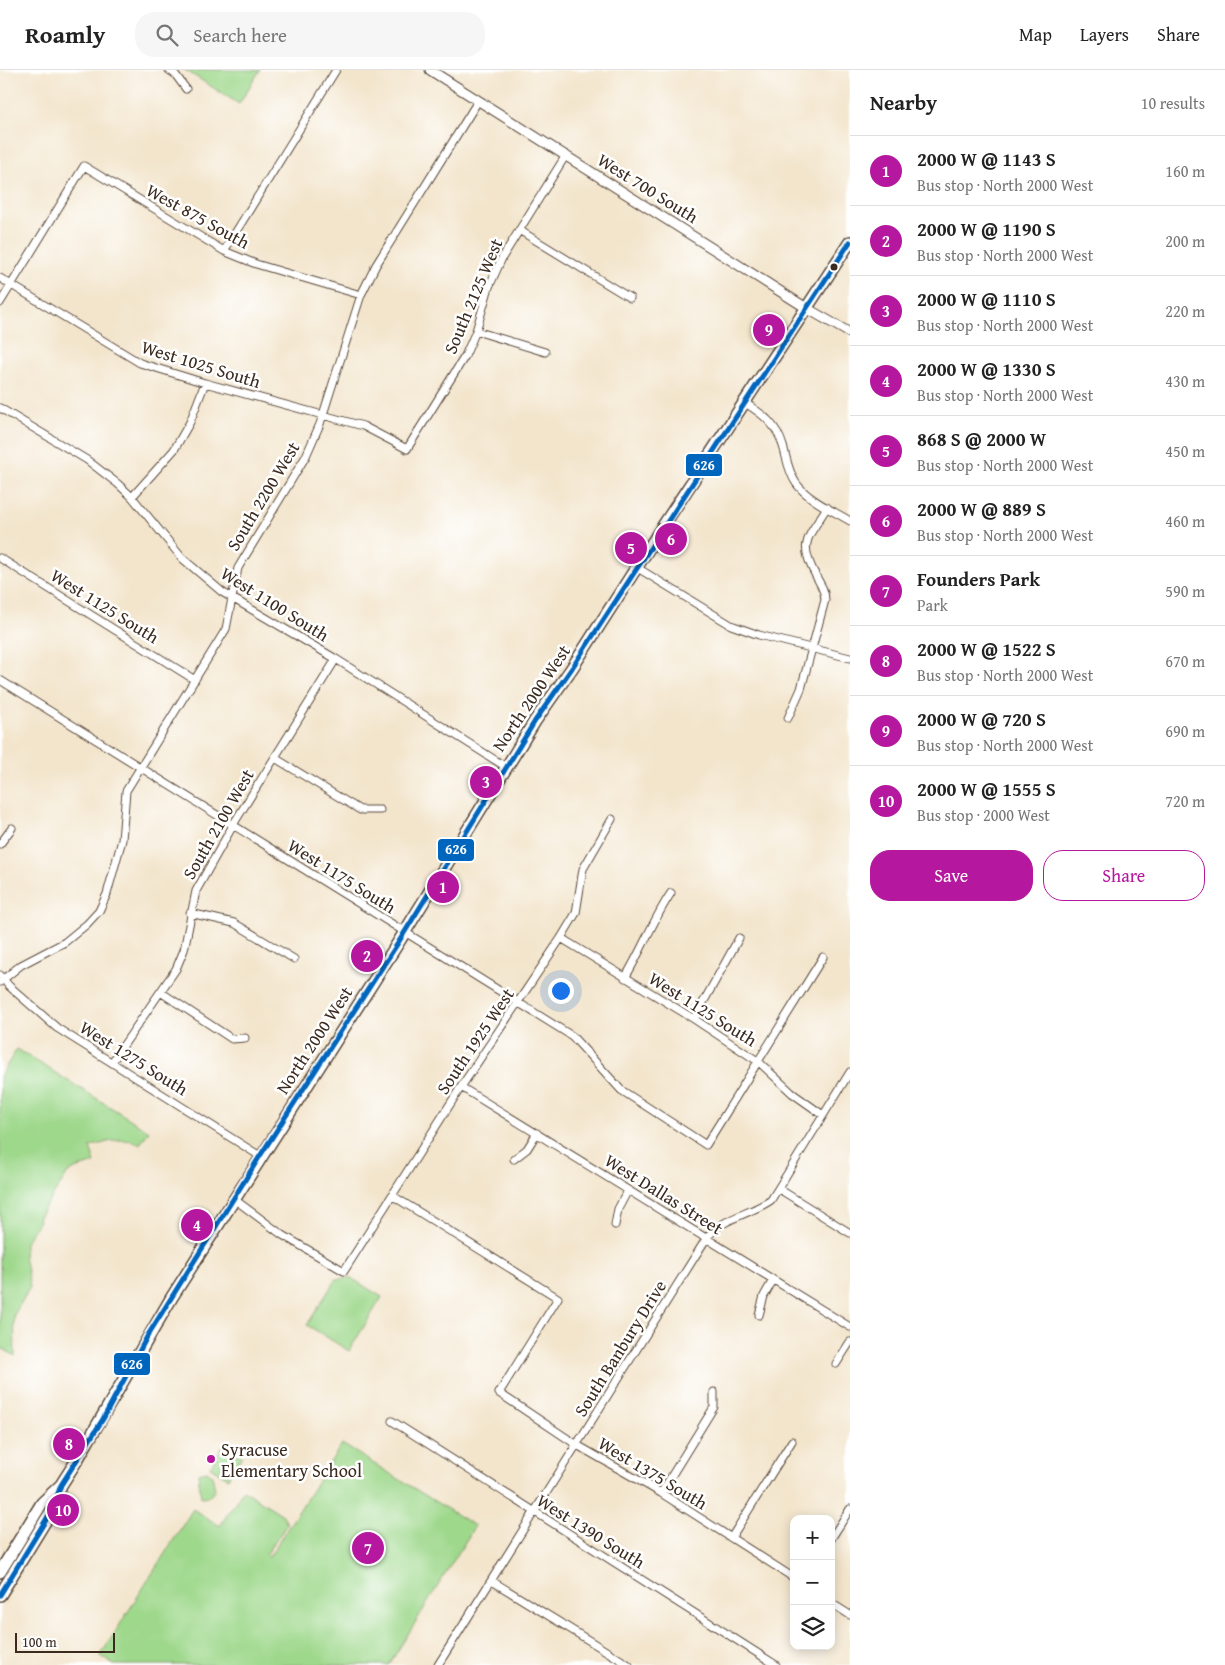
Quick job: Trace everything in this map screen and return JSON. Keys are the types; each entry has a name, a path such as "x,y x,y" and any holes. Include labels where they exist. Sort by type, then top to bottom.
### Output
{"main road":[{"name":"North 2000 West","path":"61,1485 103,1419 148,1335 404,932 506,767 636,567 808,309 850,242"},
{"path":"0,1572 42,1503 61,1485"},
{"path":"0,1595 52,1510 61,1485"}],"street":[{"path":"169,70 186,89"},
{"path":"224,251 336,70"},
{"name":"West 700 South","path":"430,70 808,309 850,333"},
{"name":"South 2200 West","path":"1,979 21,965 65,942 87,924 98,911 108,894 122,840 126,791 226,629 238,568 306,456 323,415 361,295 376,265 478,101"},
{"name":"South 2125 West","path":"407,449 465,356 476,331 489,288 502,258 566,155"},
{"name":"West 875 South","path":"11,285 84,166 224,251 256,264 361,295"},
{"path":"519,230 630,298"},
{"name":"West 1025 South","path":"0,278 140,363 204,384 363,426 407,449"},
{"path":"0,303 11,285"},
{"path":"476,331 545,352"},
{"path":"132,497 174,450 190,422 204,384"},
{"path":"745,403 761,413 778,432 788,467 798,485 809,496 850,521"},
{"name":"West 1100 South","path":"0,408 86,460 132,497 182,558 231,597 336,659 506,767"},
{"path":"788,718 801,689 825,596 806,557 806,546 827,507"},
{"name":"West 1125 South","path":"0,558 195,680"},
{"path":"636,567 730,625 850,658"},
{"name":"South 2100 West","path":"112,1062 162,993 176,969 184,950 196,891 233,825 336,659"},
{"name":"West 1175 South","path":"0,680 572,1036 621,1090 706,1145 759,1062"},
{"path":"275,758 360,810 380,810"},
{"name":"South 1925 West","path":"234,1199 281,1234 344,1271 461,1087 520,1002 576,913 583,870 612,819"},
{"path":"0,844 12,828"},
{"path":"625,978 640,954 650,927 671,893"},
{"path":"190,913 234,923 294,959"},
{"name":"West 1125 South","path":"561,938 694,1019 759,1062 792,1093 823,1115"},
{"path":"694,1019 739,938"},
{"path":"759,1062 823,956"},
{"name":"West 1275 South","path":"1,979 57,1028 260,1156"},
{"path":"162,993 232,1039 245,1038"},
{"name":"South Banbury Drive","path":"438,1665 706,1239 722,1223 760,1208 771,1200 850,1072"},
{"name":"West Dallas Street","path":"461,1087 850,1328"},
{"path":"514,1159 527,1149 537,1133"},
{"path":"779,1189 850,1232"},
{"path":"615,1225 618,1209 628,1190"},
{"name":"West 1375 South","path":"393,1196 558,1298 498,1393 576,1445 660,1493 790,1575"},
{"path":"759,1316 764,1296 774,1280"},
{"path":"836,1364 850,1342"},
{"path":"660,1493 714,1407 714,1392"},
{"name":"West 1390 South","path":"392,1421 776,1665"},
{"path":"731,1538 792,1441"},
{"path":"835,1533 850,1509"},
{"path":"492,1581 629,1665"},
{"path":"834,1605 850,1615"}],"green space":[{"path":"185,70 260,70 239,104"},
{"path":"17,1049 149,1131 140,1144 122,1140 90,1147 95,1163 68,1173 38,1218 39,1221 25,1243 24,1256 30,1287 14,1315 15,1356 0,1347 0,1076"},
{"path":"351,1278 382,1297 349,1351 307,1325 336,1279"},
{"path":"342,1444 475,1526 389,1665 114,1665 100,1656 193,1509 220,1526 243,1490 283,1515 287,1524 266,1555 269,1557"},
{"path":"223,1445 242,1456 228,1478 210,1467"},
{"path":"207,1471 212,1475 215,1490 210,1496 201,1497 198,1473"}],"transit line":[{"name":"626","path":"0,1595 52,1510 61,1485 103,1419 148,1335 260,1156 398,943 535,721 572,668 850,242"}],"place":[{"name":"2000 W @ 720 S","path":"769,330"},
{"name":"2000 W @ 889 S","path":"671,539"},
{"name":"868 S @ 2000 W","path":"631,548"},
{"name":"2000 W @ 1110 S","path":"486,782"},
{"name":"2000 W @ 1143 S","path":"443,887"},
{"name":"2000 W @ 1190 S","path":"367,956"},
{"name":"2000 W @ 1330 S","path":"197,1225"},
{"name":"2000 W @ 1522 S","path":"69,1444"},
{"name":"Syracuse Elementary School","path":"211,1459"},
{"name":"2000 W @ 1555 S","path":"63,1510"},
{"name":"Founders Park","path":"368,1548"}]}
